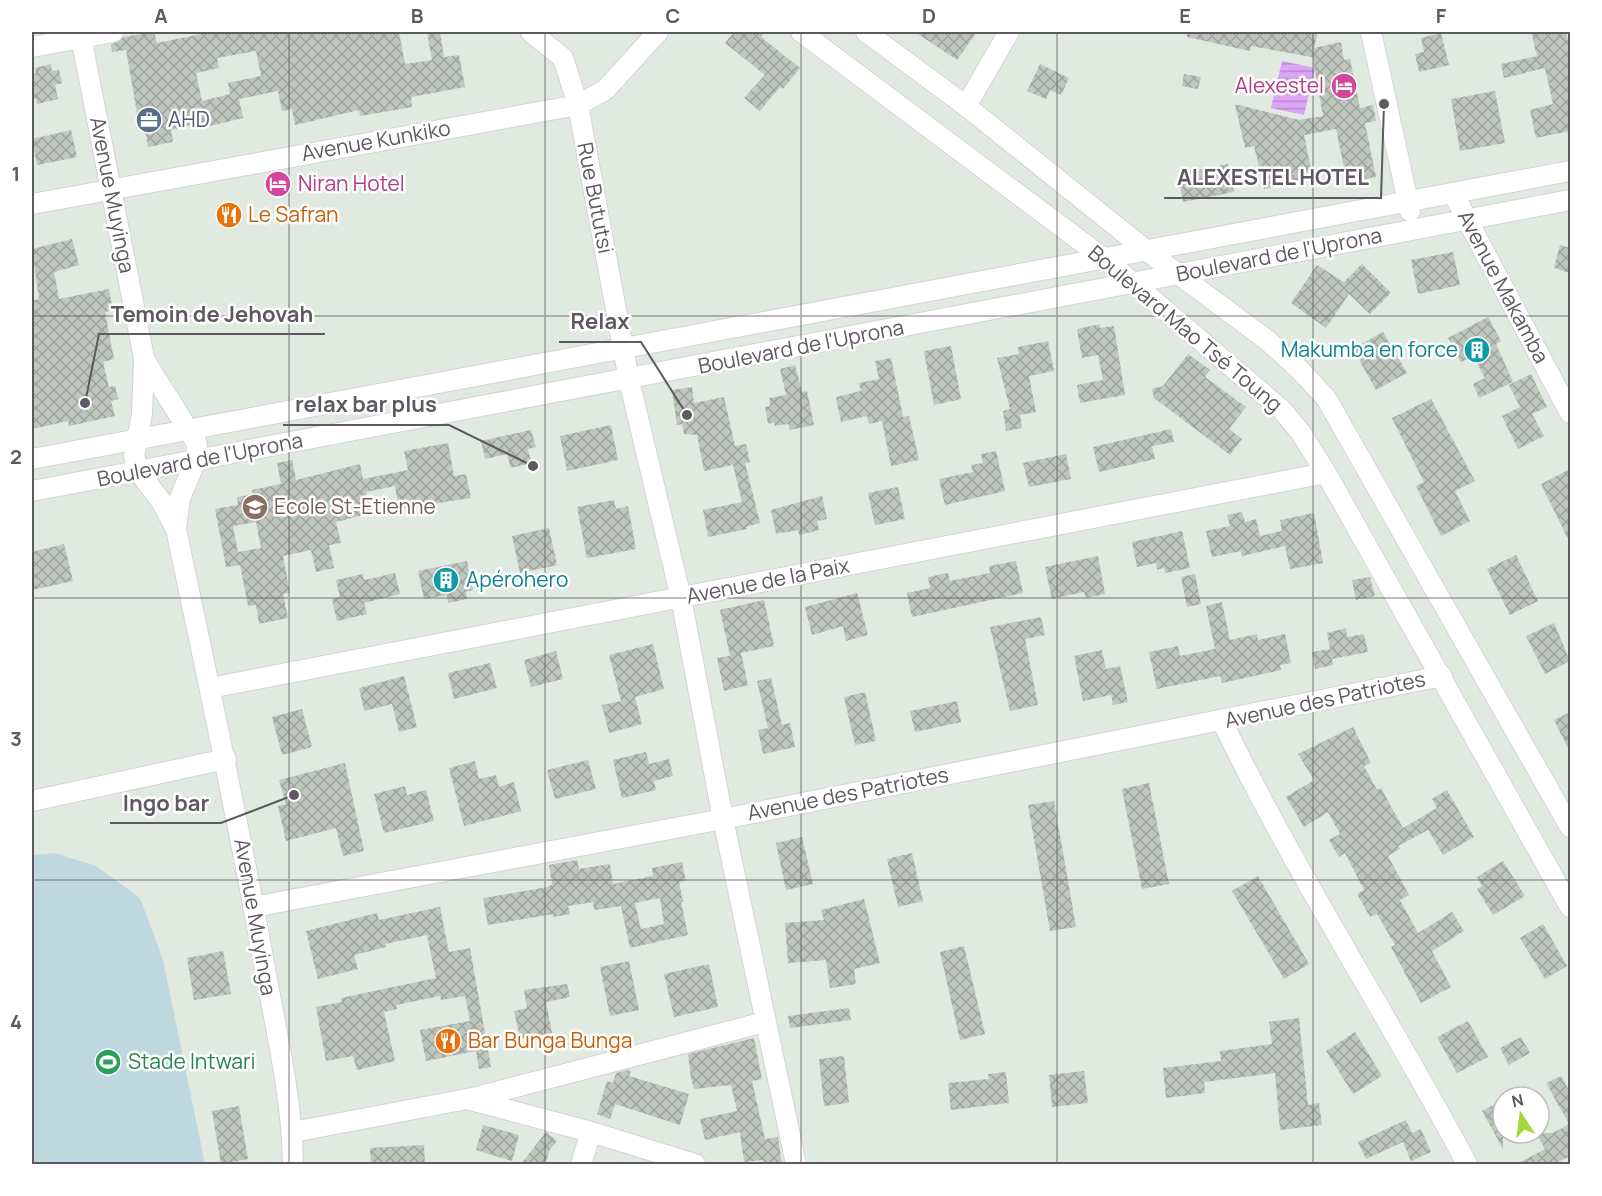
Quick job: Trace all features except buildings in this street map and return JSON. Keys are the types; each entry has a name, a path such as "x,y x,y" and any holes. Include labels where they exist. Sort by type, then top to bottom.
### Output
{"street":[{"path":"32,47 81,35 113,32"},
{"name":"Rue Bututsi","path":"531,32 562,58 578,105 629,380 681,598 723,819 796,1164"},
{"name":"Avenue Kunkiko","path":"32,204 578,105 604,90 658,32"},
{"name":"Boulevard Mao Tsé Toung","path":"801,32 1106,260 1282,410 1301,432 1326,473 1570,907"},
{"name":"Boulevard Mao Tsé Toung","path":"866,32 966,106 1147,251 1267,340 1326,398 1570,827"},
{"path":"966,106 1009,32"},
{"path":"1371,32 1414,229"},
{"name":"Avenue Muyinga","path":"81,35 144,358 143,401 134,456 139,472"},
{"name":"Boulevard de l'Uprona","path":"32,459 189,428 1106,260 1570,171"},
{"name":"Avenue Makamba","path":"1453,193 1570,413"},
{"name":"Boulevard de l'Uprona","path":"32,491 629,380 1570,200"},
{"name":"Avenue Muyinga","path":"144,358 164,394 189,428"},
{"path":"189,428 197,444 196,460"},
{"name":"Avenue Muyinga","path":"196,460 171,500 226,759 254,907 293,1132 293,1164"},
{"path":"139,472 171,500"},
{"name":"Avenue de la Paix","path":"210,688 1326,473"},
{"name":"Avenue des Patriotes","path":"254,907 723,819 1442,676"},
{"path":"1222,721 1271,817 1424,1083 1467,1164"},
{"path":"32,801 226,759"},
{"path":"293,1132 466,1099 765,1022"},
{"path":"466,1099 591,1132 695,1164"},
{"path":"581,1164 591,1132"}],"shaded area":[{"path":"1282,61 1315,68 1304,115 1271,108"},
{"name":"Stade Intwari","path":"55,853 96,866 140,898 163,960 205,1164 32,1164 32,855"}],"place":[{"name":"Alexestel","path":"1344,86"},
{"name":"ALEXESTEL HOTEL","path":"1384,104"},
{"name":"AHD","path":"149,120"},
{"name":"Niran Hotel","path":"278,184"},
{"name":"Le Safran","path":"229,215"},
{"name":"Makumba en force","path":"1477,350"},
{"name":"Temoin de Jehovah","path":"85,403"},
{"name":"Relax","path":"687,415"},
{"name":"relax bar plus","path":"533,466"},
{"name":"Ecole St-Etienne","path":"255,507"},
{"name":"Apérohero","path":"446,580"},
{"name":"Ingo bar","path":"294,795"},
{"name":"Bar Bunga Bunga","path":"448,1041"},
{"name":"Stade Intwari","path":"108,1062"}]}
